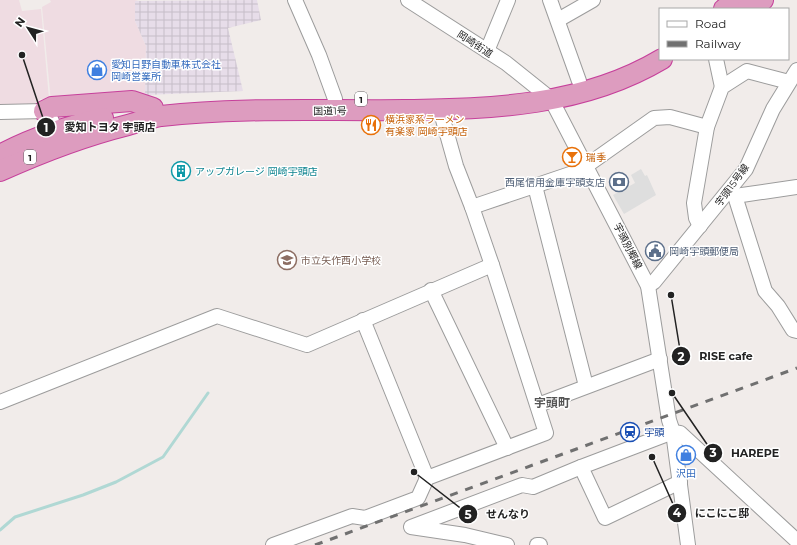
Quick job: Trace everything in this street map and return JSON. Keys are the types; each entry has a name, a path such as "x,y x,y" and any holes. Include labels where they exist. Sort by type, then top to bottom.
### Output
{"highway":[{"path":"726,8 740,0"},
{"path":"749,8 763,0"},
{"name":"国道1号","path":"0,155 30,140 115,128 160,117 219,112 496,108 546,94 636,60 659,47"},
{"name":"国道1号","path":"0,171 59,137 109,117 153,108 204,103 437,98 592,91 649,67 660,60"},
{"path":"44,111 52,106 132,101 153,108"}],"street":[{"path":"295,0 336,99"},
{"name":"岡崎街道","path":"408,0 506,63 546,94"},
{"path":"487,51 508,0"},
{"path":"550,0 579,81"},
{"path":"558,20 593,0"},
{"path":"700,226 696,218 694,203 707,127 722,87 716,60"},
{"name":"宇頭15号線","path":"648,286 654,282 700,226 732,194 746,169 773,109 797,70"},
{"path":"722,87 747,71 789,82"},
{"name":"宇頭別郷線","path":"546,94 586,165 648,286 680,482 688,545"},
{"path":"273,545 352,516 365,518 418,498 427,478 546,433 492,265 456,166 440,109"},
{"path":"0,112 44,111 51,119 59,137"},
{"path":"472,207 579,171 654,118 670,117 707,127"},
{"path":"535,186 586,386"},
{"path":"797,188 732,194 766,291 778,306 793,330 797,331"},
{"path":"0,402 217,316 307,344 492,265"},
{"path":"431,290 507,448"},
{"path":"363,320 427,478"},
{"path":"538,405 586,386 660,360"},
{"path":"507,545 465,535 411,527 522,485 533,487 671,426 797,541"},
{"path":"581,467 605,518 680,482"}],"shaded area":[{"path":"0,0 19,0 22,11 41,9 49,99 40,99 39,105 0,106"},
{"name":"愛知日野自動車株式会社 岡崎営業所","path":"50,0 139,0 135,1 135,21 146,46 145,95 51,102 42,7 51,2"},
{"path":"257,0 261,20 228,28 243,91 145,95 146,46 135,21 135,1"},
{"path":"641,169 645,176 647,175 656,195 624,214 613,195 635,183 631,175"}],"waterway":[{"path":"0,530 15,517 83,495 116,482 163,457 208,393"}],"railway":[{"path":"315,545 797,368"}],"place":[{"name":"愛知トヨタ 宇頭店","path":"22,55"},
{"name":"愛知日野自動車株式会社 岡崎営業所","path":"97,70"},
{"name":"横浜家系ラーメン 有楽家 岡崎宇頭店","path":"371,125"},
{"name":"瑞季","path":"572,157"},
{"name":"アップガレージ 岡崎宇頭店","path":"181,171"},
{"name":"西尾信用金庫宇頭支店","path":"619,182"},
{"name":"岡崎宇頭郵便局","path":"655,251"},
{"name":"市立矢作西小学校","path":"287,260"},
{"name":"RISE cafe","path":"671,295"},
{"name":"HAREPE","path":"672,393"},
{"name":"宇頭","path":"630,432"},
{"name":"沢田","path":"686,455"},
{"name":"にこにこ邸","path":"652,457"},
{"name":"せんなり","path":"414,472"}],"district":[{"name":"宇頭町","path":"552,402"}]}
